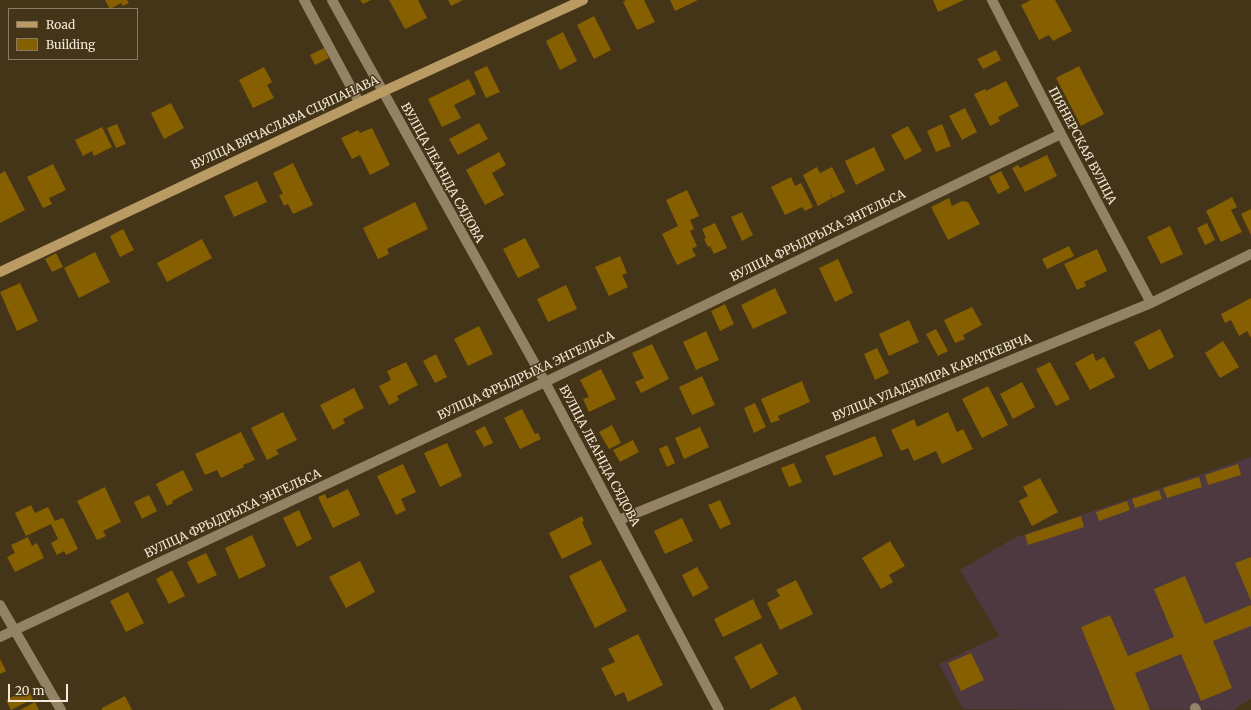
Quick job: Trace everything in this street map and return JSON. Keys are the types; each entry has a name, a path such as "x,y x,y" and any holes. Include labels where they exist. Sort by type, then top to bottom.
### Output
{"main road":[{"name":"ВУЛІЦА ВЯЧАСЛАВА СЦЯПАНАВА","path":"0,272 359,102 583,0"}],"street":[{"path":"304,0 359,102"},
{"name":"ВУЛІЦА ЛЕАНІДА СЯДОВА","path":"332,0 544,382 619,520 719,710"},
{"name":"ПІЯНЕРСКАЯ ВУЛІЦА","path":"992,0 1151,303"},
{"name":"ВУЛІЦА ФРЫДРЫХА ЭНГЕЛЬСА","path":"0,637 544,382 1061,134"},
{"name":"ВУЛІЦА УЛАДЗІМІРА КАРАТКЕВІЧА","path":"619,520 1151,303 1251,254"},
{"path":"0,604 61,710"}],"shaded area":[{"path":"1251,457 1251,699 1233,710 963,709 939,664 999,636 960,570 1014,538"}],"building":[{"path":"105,0 127,0 129,3 123,6 121,3 109,8"},
{"path":"360,0 371,0 363,4"},
{"path":"389,0 418,0 427,18 405,29"},
{"path":"448,0 463,0 451,6"},
{"path":"626,0 644,0 655,22 637,30 623,2"},
{"path":"670,0 698,0 675,11"},
{"path":"933,0 964,0 938,12"},
{"path":"1031,0 1055,0 1072,31 1053,41 1049,35 1039,40 1021,5"},
{"path":"594,16 611,50 594,59 577,25"},
{"path":"563,32 577,61 560,70 546,41"},
{"path":"324,48 329,58 315,65 310,55"},
{"path":"996,50 1001,60 983,69 977,59"},
{"path":"487,66 500,92 486,98 474,72"},
{"path":"1079,66 1104,114 1081,126 1056,78"},
{"path":"264,67 272,82 267,85 274,98 253,108 239,80"},
{"path":"469,79 476,94 454,105 461,118 442,127 428,99"},
{"path":"1006,81 1019,106 998,117 1000,121 990,126 974,94 985,89 986,91"},
{"path":"171,103 184,128 164,139 151,113"},
{"path":"965,108 977,132 962,140 949,116"},
{"path":"479,123 488,139 458,155 449,139"},
{"path":"117,124 126,144 116,148 107,128"},
{"path":"942,124 951,146 936,152 927,131"},
{"path":"908,126 922,151 905,160 891,135"},
{"path":"102,127 112,147 94,156 92,151 83,156 75,140"},
{"path":"372,128 390,165 370,175 360,155 352,159 341,138 358,130 360,133"},
{"path":"874,147 885,170 856,185 845,161"},
{"path":"499,152 506,165 492,173 504,195 485,205 466,170"},
{"path":"1047,155 1057,176 1025,192 1012,168 1018,165 1020,168"},
{"path":"293,163 313,205 293,214 288,204 284,206 279,195 283,194 273,173"},
{"path":"53,164 66,190 49,198 52,204 43,208 27,177"},
{"path":"817,167 820,173 832,167 845,192 833,198 829,190 832,198 818,206 803,175"},
{"path":"5,171 25,210 0,223 0,174"},
{"path":"1001,171 1010,188 998,194 989,177"},
{"path":"791,177 795,186 801,183 813,207 805,211 802,207 785,215 771,187"},
{"path":"257,181 267,202 234,217 224,196"},
{"path":"687,190 699,216 690,220 694,229 690,231 697,246 692,249 696,256 677,265 662,234 678,226 666,200"},
{"path":"1232,197 1237,207 1231,210 1242,232 1221,242 1206,211"},
{"path":"949,198 952,206 962,201 968,202 980,224 948,240 931,207"},
{"path":"415,202 428,229 387,249 389,254 378,259 363,228"},
{"path":"1251,209 1251,235 1241,214"},
{"path":"742,212 753,235 742,241 731,217"},
{"path":"715,223 727,248 714,254 704,239 706,238 702,229"},
{"path":"1207,223 1215,240 1205,245 1197,228"},
{"path":"1170,226 1183,254 1161,264 1147,237"},
{"path":"123,229 134,250 120,257 110,236"},
{"path":"525,238 540,267 518,278 503,249"},
{"path":"202,239 212,258 167,282 157,263"},
{"path":"1069,246 1074,256 1047,269 1042,259"},
{"path":"1097,249 1107,271 1084,282 1086,286 1077,290 1064,264"},
{"path":"95,252 110,282 79,298 64,268"},
{"path":"56,253 63,267 52,272 45,259"},
{"path":"620,256 627,273 622,275 628,287 609,296 595,267"},
{"path":"838,259 853,293 835,302 819,268"},
{"path":"20,283 38,321 17,331 0,292"},
{"path":"566,285 577,309 548,322 537,299"},
{"path":"775,288 787,313 753,329 741,305"},
{"path":"1251,298 1251,338 1247,331 1239,336 1231,320 1225,323 1221,314"},
{"path":"725,304 734,324 720,331 711,311"},
{"path":"972,307 982,325 963,335 965,339 955,343 944,320"},
{"path":"909,320 919,342 889,356 879,334"},
{"path":"479,326 493,354 468,366 454,339"},
{"path":"936,329 948,351 938,356 926,334"},
{"path":"1160,329 1174,357 1149,370 1134,342"},
{"path":"706,331 719,360 696,370 683,342"},
{"path":"1223,341 1239,367 1220,378 1205,353"},
{"path":"652,344 669,379 641,393 635,382 644,378 632,353"},
{"path":"877,348 889,373 875,380 864,354"},
{"path":"1093,353 1096,361 1104,357 1115,377 1090,390 1075,363"},
{"path":"436,354 447,377 435,383 423,361"},
{"path":"406,362 418,385 397,396 399,400 389,405 379,386 391,380 387,371"},
{"path":"1050,362 1070,399 1056,406 1036,369"},
{"path":"601,369 616,399 589,412 583,399 589,397 580,380"},
{"path":"702,376 715,405 692,415 679,387"},
{"path":"802,381 810,402 778,416 780,420 771,423 761,399"},
{"path":"1022,382 1035,407 1013,419 1000,394"},
{"path":"988,386 1008,425 982,438 962,399"},
{"path":"354,388 364,408 343,419 345,423 333,430 320,405"},
{"path":"755,403 766,427 754,433 744,408"},
{"path":"522,409 535,434 538,433 541,439 520,449 504,418"},
{"path":"283,412 297,440 276,450 279,454 267,460 251,428"},
{"path":"948,412 957,432 963,429 973,449 942,464 936,451 914,461 908,448 901,451 891,430 914,419 917,427"},
{"path":"612,425 621,443 609,449 599,432"},
{"path":"485,426 493,443 484,447 475,431"},
{"path":"700,427 709,447 684,459 675,438"},
{"path":"241,432 255,460 221,478 217,470 205,475 195,454"},
{"path":"875,436 883,456 834,476 825,456"},
{"path":"633,440 639,452 620,462 613,450"},
{"path":"447,443 462,476 440,487 424,453"},
{"path":"667,445 675,463 667,467 659,449"},
{"path":"794,463 802,482 789,487 781,468"},
{"path":"403,464 416,492 401,499 406,510 396,515 377,476"},
{"path":"1238,464 1241,475 1208,485 1205,475"},
{"path":"183,470 193,490 172,501 173,503 167,506 156,484"},
{"path":"1199,477 1202,487 1167,498 1163,488"},
{"path":"1040,478 1058,512 1032,526 1019,501 1028,496 1023,487"},
{"path":"105,487 121,522 103,531 106,536 97,540 77,501"},
{"path":"348,489 360,515 333,528 318,497 325,494 327,499"},
{"path":"1159,490 1162,499 1135,508 1132,499"},
{"path":"149,495 157,511 142,519 134,502"},
{"path":"720,500 731,524 720,529 708,505"},
{"path":"1127,501 1130,510 1099,521 1096,512"},
{"path":"31,505 35,513 48,507 55,521 63,518 78,549 66,555 64,551 57,555 51,543 58,539 51,524 26,536 15,513"},
{"path":"299,510 312,539 297,547 283,518"},
{"path":"582,516 584,521 582,522 592,544 562,559 549,533"},
{"path":"1081,516 1084,527 1028,545 1025,535"},
{"path":"682,518 693,541 665,554 654,531"},
{"path":"252,535 266,566 239,579 225,548"},
{"path":"28,537 32,546 37,543 44,558 15,572 7,557 15,553 11,545"},
{"path":"890,541 905,566 889,575 893,582 881,589 862,558"},
{"path":"206,553 217,575 198,584 187,562"},
{"path":"1251,557 1251,601 1235,563"},
{"path":"601,560 627,611 595,628 569,576"},
{"path":"360,561 375,592 346,608 329,577"},
{"path":"697,567 709,588 693,597 682,575"},
{"path":"172,570 185,596 169,604 156,579"},
{"path":"1185,576 1205,624 1251,605 1251,626 1213,641 1232,688 1201,701 1181,654 1135,673 1150,710 1115,710 1081,627 1110,615 1128,656 1174,637 1154,589"},
{"path":"796,580 813,614 780,630 767,603 780,596 776,590"},
{"path":"128,592 144,623 126,632 110,601"},
{"path":"753,599 762,618 723,637 714,619"},
{"path":"638,634 663,685 628,702 624,692 615,696 601,668 615,662 608,649"},
{"path":"761,643 778,674 751,689 734,657"},
{"path":"971,653 984,680 961,691 948,663"},
{"path":"0,659 6,671 0,674"},
{"path":"28,689 33,699 11,710 6,700"},
{"path":"125,696 132,710 102,710 102,708"},
{"path":"795,696 802,710 769,710"},
{"path":"35,702 39,710 20,710"}]}
